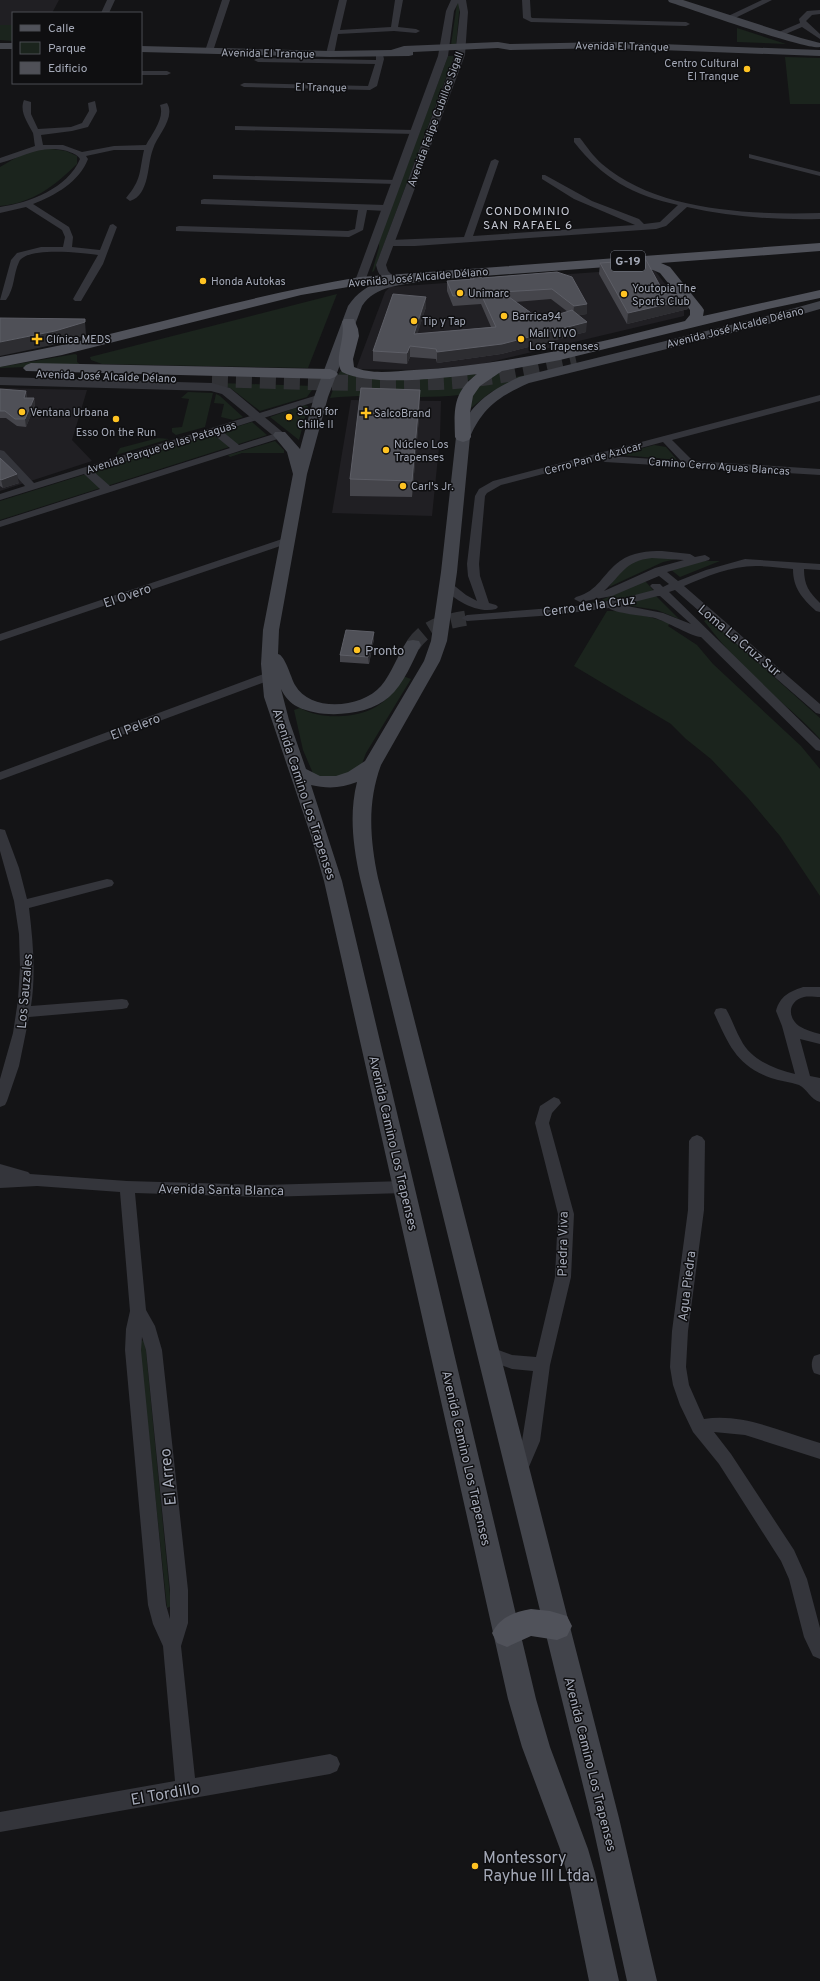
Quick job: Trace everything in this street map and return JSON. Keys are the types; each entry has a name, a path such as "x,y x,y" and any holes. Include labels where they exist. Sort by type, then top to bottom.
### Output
{"main road":[{"path":"673,0 789,40"},
{"name":"Avenida El Tranque","path":"733,49 789,40 819,50"},
{"name":"Avenida El Tranque","path":"142,50 330,54 379,58 395,52 461,49 498,50 510,47 608,44 733,49 819,50"},
{"path":"0,46 12,46"},
{"name":"Avenida José Alcalde Délano","path":"0,362 43,355 301,291 360,280 820,247"},
{"path":"697,256 679,264 677,272 702,304 711,308 737,312"},
{"path":"621,262 656,266 665,270 697,310 697,315 690,324"},
{"path":"301,291 340,278 365,264"},
{"name":"Avenida Camino Los Trapenses","path":"355,306 363,294 375,287 436,275"},
{"name":"Avenida Camino Los Trapenses","path":"360,280 355,306 321,397 300,474 270,642 269,676 280,720 320,836 333,881 405,1187 522,1699 536,1747 570,1837 581,1873 604,1981"},
{"path":"349,322 352,336 345,365 347,369 355,373 414,375 498,368 560,356 737,312 820,296"},
{"name":"Avenida José Alcalde Délano","path":"576,360 762,314 820,296"},
{"name":"Avenida José Alcalde Délano","path":"463,437 471,419 484,404 509,387 524,380 763,322 820,305"},
{"path":"91,368 83,361 83,355 89,348 99,342"},
{"path":"0,369 91,368 330,374"},
{"path":"463,437 462,415 464,396 474,382 498,368"},
{"name":"Avenida José Alcalde Délano","path":"0,373 212,379"},
{"path":"280,435 294,450 300,474"},
{"name":"Avenida Camino Los Trapenses","path":"463,437 447,585 439,642 432,661 372,765 366,782 361,810 361,833 364,856 490,1354 605,1818 642,1981"},
{"path":"270,642 283,679 295,697 313,706 337,708 362,705 382,694 391,684 413,645"},
{"path":"298,772 313,780 333,783 353,778 372,765"},
{"path":"507,1633 520,1624 528,1622 545,1622 557,1626"}],"street":[{"path":"105,12 111,0"},
{"path":"209,51 226,0"},
{"path":"330,54 342,0"},
{"path":"394,29 399,0"},
{"name":"Avenida Felipe Cubillos Sigall","path":"360,280 445,50 450,11 455,0"},
{"name":"Avenida Felipe Cubillos Sigall","path":"389,277 383,273 380,268 392,240 461,49 464,12 462,0"},
{"path":"526,0 527,18 531,20 686,24"},
{"path":"728,18 768,0"},
{"path":"820,12 807,15 803,19 804,26 820,37"},
{"path":"789,40 804,26"},
{"path":"335,32 394,29 416,31"},
{"name":"El Tranque","path":"244,85 367,88 373,86 379,58 258,60"},
{"path":"142,73 167,73"},
{"path":"435,78 444,78 445,80 441,89 446,92"},
{"path":"27,102 26,108 33,125 42,133 44,147"},
{"path":"42,133 76,128 85,125 93,111 92,103"},
{"path":"130,198 137,192 145,169 148,149 157,135 166,111 164,105"},
{"name":"Avenida Felipe Cubillos Sigall","path":"238,128 414,132"},
{"path":"577,140 595,162 612,176 643,191 686,204 754,215 820,216"},
{"path":"0,161 20,152 44,147 70,149 83,156 148,149"},
{"path":"0,210 23,206 65,182 81,166 83,156"},
{"path":"752,156 784,166 820,174"},
{"path":"467,240 495,161"},
{"name":"Avenida Felipe Cubillos Sigall","path":"216,177 396,182"},
{"path":"545,177 562,190 585,203 636,221 642,227"},
{"path":"204,202 386,208"},
{"path":"377,232 382,242 392,240 439,241 642,227 663,224 686,204"},
{"path":"23,206 55,228 60,235 63,250"},
{"path":"179,229 353,234 359,230 363,208"},
{"path":"78,300 86,290 102,253 110,241 113,227"},
{"path":"3,298 8,290 13,268 19,255 34,250 63,250 102,253"},
{"path":"0,382 207,386 226,391 256,417 280,435"},
{"name":"Avenida Parque de las Pataguas","path":"0,497 321,397"},
{"name":"Cerro Pan de Azúcar","path":"486,607 474,576 473,564 478,503 483,491 497,483 820,398"},
{"path":"215,430 237,448"},
{"name":"Avenida Parque de las Pataguas","path":"0,524 280,435"},
{"path":"665,438 690,464"},
{"path":"0,453 32,487"},
{"name":"Camino Cerro Aguas Blancas","path":"595,458 820,472"},
{"path":"86,470 108,490"},
{"name":"El Overo","path":"0,638 288,540"},
{"name":"El Overo","path":"255,551 269,551 285,558"},
{"name":"Cerro de la Cruz","path":"575,600 599,591 619,568 633,558 652,554 820,567"},
{"name":"Cerro de la Cruz","path":"447,585 468,601 486,607 575,600 608,594 659,570 678,563 705,558"},
{"name":"Cerro de la Cruz","path":"466,618 587,608 640,598 677,586 719,568 753,563"},
{"path":"799,566 799,584 804,595 818,602"},
{"name":"Loma La Cruz Sur","path":"659,570 820,710"},
{"name":"Loma La Cruz Sur","path":"646,576 697,624 711,641 820,746"},
{"name":"Loma La Cruz Sur","path":"587,608 637,610 665,616 689,627 711,641"},
{"name":"El Pelero","path":"0,776 269,676"},
{"name":"Los Sauzales","path":"0,833 17,879 23,905 28,967 24,1012 14,1059 0,1102"},
{"path":"23,905 107,883"},
{"path":"820,992 802,992 788,999 782,1012 788,1025 804,1081 820,1097"},
{"path":"24,1012 122,1004"},
{"path":"721,1013 740,1051 752,1062 774,1074 820,1083"},
{"path":"788,1025 803,1035 820,1039"},
{"name":"Piedra Viva","path":"519,1471 531,1441 542,1365 563,1277 566,1214 542,1123 545,1110 554,1103"},
{"name":"Agua Piedra","path":"697,1141 696,1210 680,1331 678,1366 685,1398 699,1427 725,1459 788,1556 798,1579 813,1637 820,1650"},
{"name":"Avenida Santa Blanca","path":"0,1170 37,1180"},
{"name":"Avenida Santa Blanca","path":"0,1182 37,1180 127,1187 264,1190 405,1187"},
{"name":"El Arreo","path":"127,1187 138,1311 134,1328 133,1350 157,1605 162,1624 172,1646 186,1790"},
{"name":"El Arreo","path":"138,1311 147,1326 154,1350 179,1590 178,1623 172,1646"},
{"path":"490,1354 512,1362 542,1365"},
{"path":"820,1361 820,1368"},
{"path":"699,1427 712,1424 730,1425 757,1431 820,1451"},
{"name":"El Tordillo","path":"0,1822 330,1764"}],"shaded area":[{"path":"0,0 59,0 53,12 12,12 12,25 0,25"},
{"path":"653,268 684,309 684,316 482,364 420,370 356,369 385,292 390,287"},
{"path":"0,388 87,390 72,440 92,461 0,491"},
{"path":"351,400 441,401 440,437 432,516 332,513"}],"green space":[{"path":"457,3 460,3 456,45 451,45"},
{"path":"0,25 12,25 12,41 0,40"},
{"path":"737,28 786,44 737,42"},
{"path":"448,56 454,56 374,271 372,272 379,247 379,240"},
{"path":"785,57 820,58 820,104 790,104"},
{"path":"45,148 66,151 77,156 77,164 51,186 33,197 12,204 0,206 0,167 24,153"},
{"path":"337,294 308,368 102,364 91,360 90,357"},
{"path":"75,354 77,355 77,362 81,365 0,368 0,367"},
{"path":"510,369 515,377 532,374 491,392 471,408 469,394 497,372"},
{"path":"342,370 348,373 481,372 466,382 459,395 427,397 362,396 330,398 339,373"},
{"path":"220,383 315,386 307,397 260,411 233,390"},
{"path":"188,392 213,393 205,427 176,435 172,432 172,428 182,427 189,399 181,398"},
{"path":"216,394 243,417 233,420 221,417 224,404 214,403"},
{"path":"304,405 308,406 299,440 270,417"},
{"path":"252,422 267,435 0,520 0,501"},
{"path":"158,438 169,439 116,455 120,448"},
{"path":"275,441 284,450 284,453 242,453 230,457 228,455"},
{"path":"654,445 666,447 677,460 622,455 622,454"},
{"path":"658,556 681,558 663,562 609,587 619,573 635,559"},
{"path":"703,561 720,561 680,577 670,569"},
{"path":"642,582 646,582 653,590 652,592 627,598 585,604 599,601"},
{"path":"656,596 679,619 657,610 619,604"},
{"path":"607,611 647,616 670,623 668,626 697,645 713,664 801,746 820,769 820,896 780,836 748,798 711,759 686,739 671,724 574,666"},
{"path":"708,618 820,718 820,739 803,721 754,678 737,660 704,621"},
{"path":"403,676 411,679 366,753 357,777 315,778 303,750 294,710 300,708 315,714 326,716 358,714 372,709 382,703 391,694"},
{"path":"140,1340 145,1341 171,1606 167,1608 139,1342"}],"building":[{"name":"Mall VIVO Los Trapenses","path":"646,260 664,293 687,296 689,299 628,313 600,263"},
{"path":"470,270 482,278 557,272 572,277 587,304 574,306 552,289 502,292 541,320 572,310 587,322 502,344 437,352 436,349 410,346 407,353 373,351 393,294 426,297 414,334 496,327 481,294 453,296 447,281 474,279"},
{"path":"0,318 85,319 85,322 55,331 0,342"},
{"name":"Núcleo Los Trapenses","path":"361,388 420,390 412,481 350,479"},
{"path":"0,389 26,391 24,398 34,398 25,419 15,419 5,411 0,411"},
{"path":"0,458 17,474 1,480"},
{"name":"Pronto","path":"346,630 374,632 368,657 340,655"}],"tunnel":[{"path":"212,379 353,383 438,382 490,377 576,360"},
{"path":"413,645 418,638 430,629 443,623 467,618"}],"place":[{"name":"Centro Cultural El Tranque","path":"747,69"},
{"name":"Honda Autokas","path":"203,281"},
{"name":"Unimarc","path":"460,293"},
{"name":"Youtopia The Sports Club","path":"624,294"},
{"name":"Barrica94","path":"504,316"},
{"name":"Tip y Tap","path":"414,321"},
{"name":"Clínica MEDS","path":"37,339"},
{"name":"Mall VIVO Los Trapenses","path":"521,339"},
{"name":"Ventana Urbana","path":"22,412"},
{"name":"SalcoBrand","path":"366,413"},
{"name":"Song for Chille II","path":"289,417"},
{"name":"Esso On the Run","path":"116,419"},
{"name":"Núcleo Los Trapenses","path":"386,450"},
{"name":"Carl's Jr.","path":"403,486"},
{"name":"Pronto","path":"357,650"},
{"name":"Montessory Rayhue III Ltda.","path":"475,1866"}],"district":[{"name":"CONDOMINIO SAN RAFAEL 6","path":"528,218"}]}
